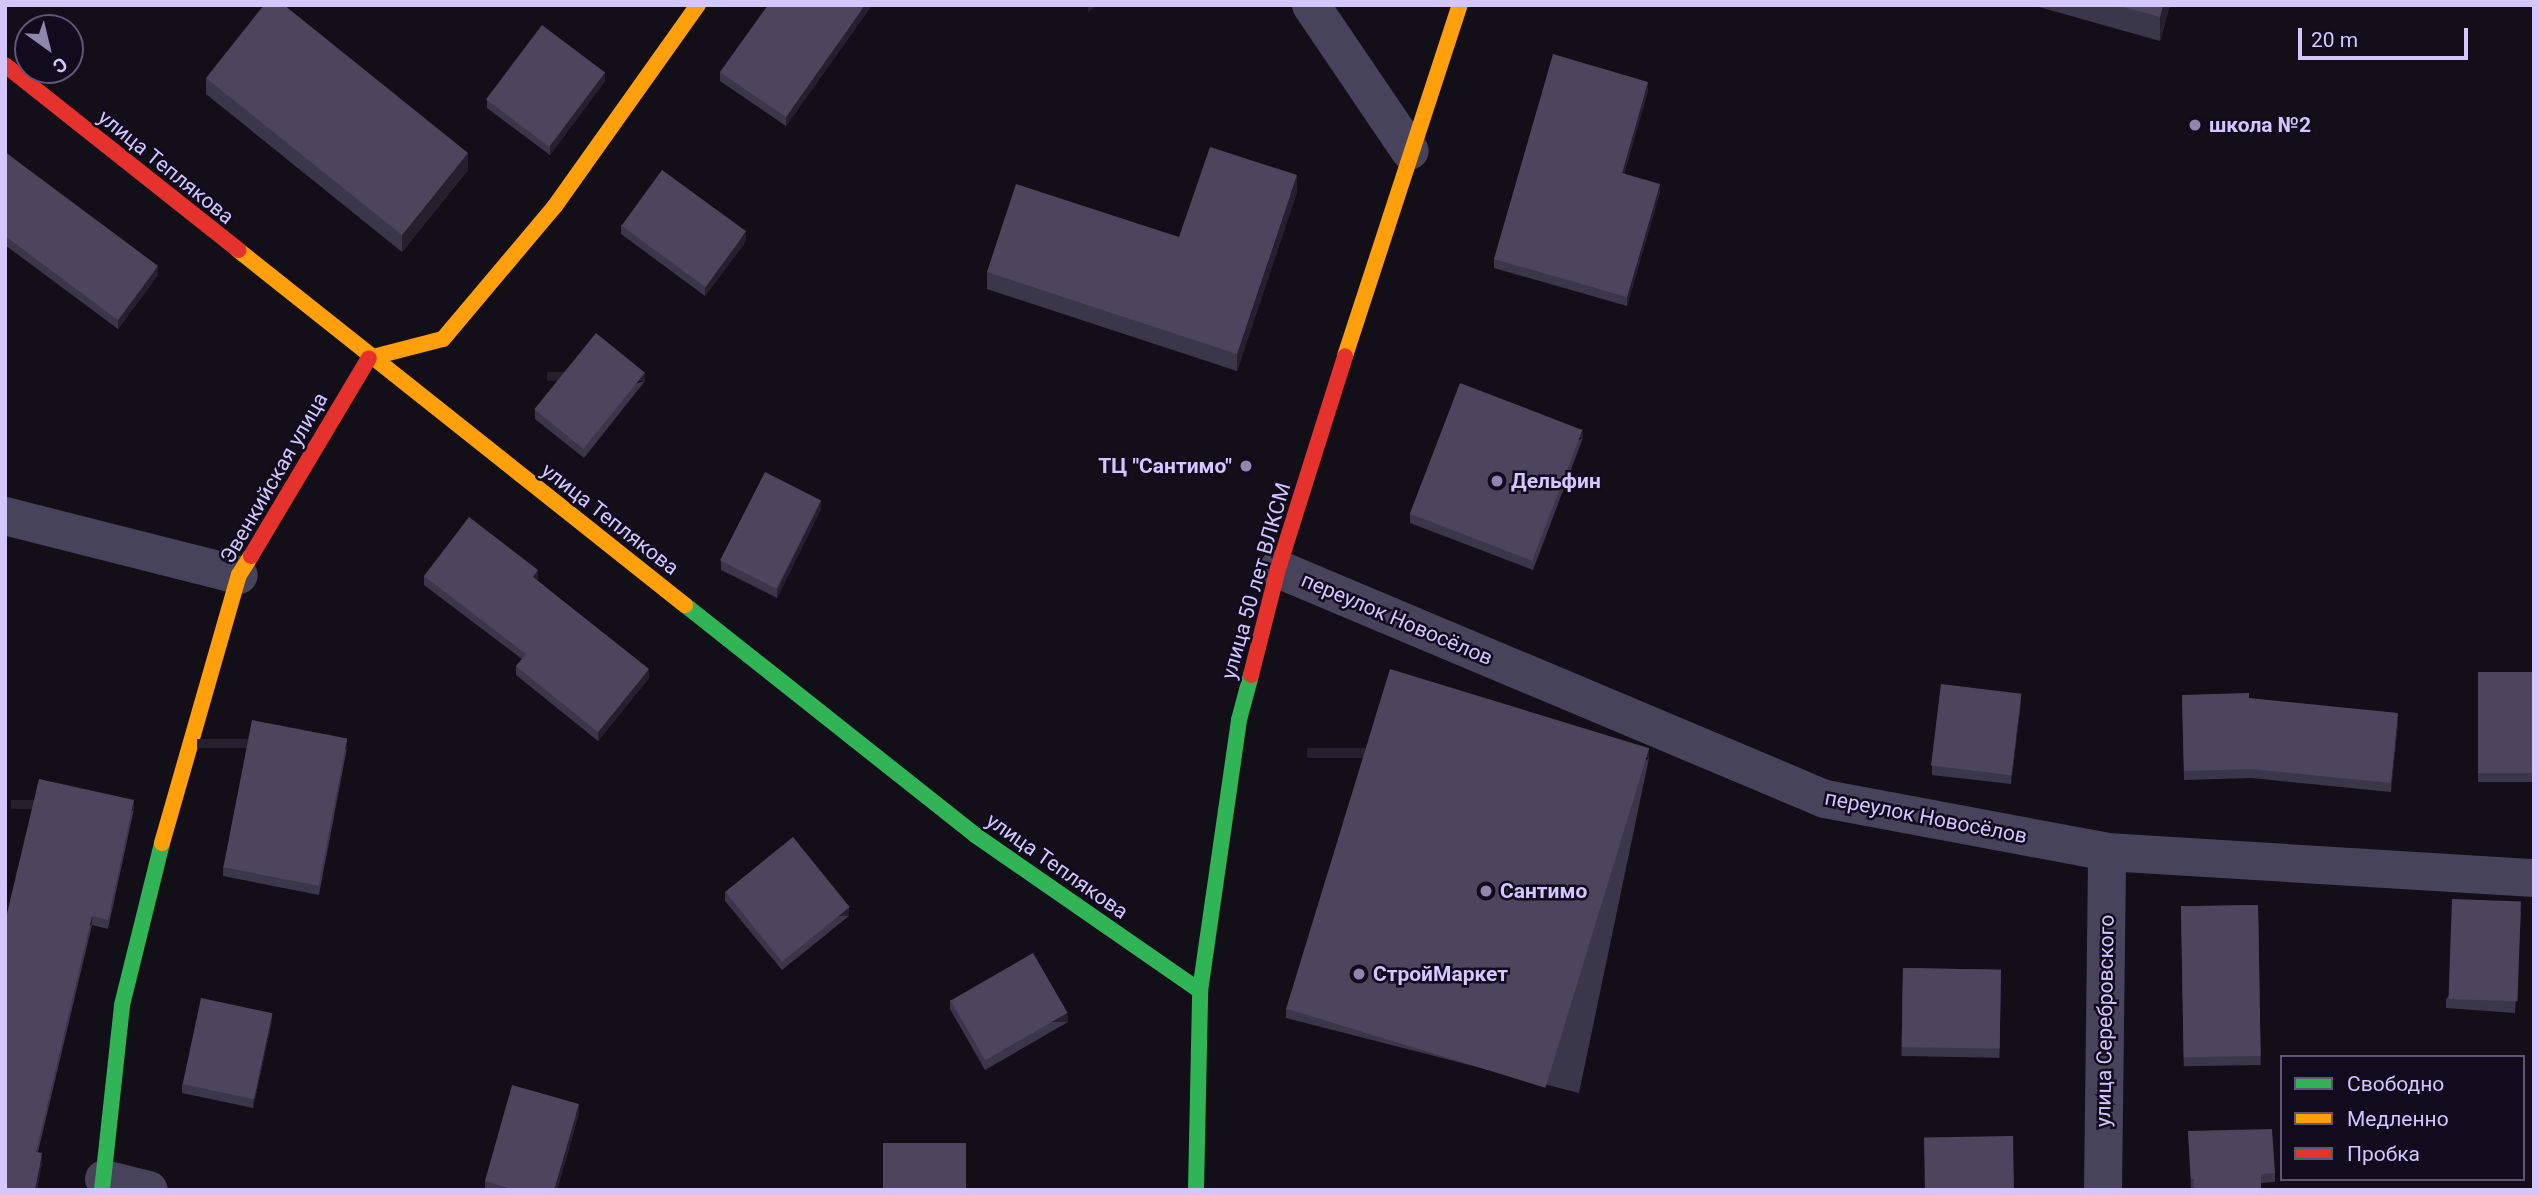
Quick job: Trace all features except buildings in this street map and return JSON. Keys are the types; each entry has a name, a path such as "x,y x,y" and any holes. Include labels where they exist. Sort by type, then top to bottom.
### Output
{"main road":[{"path":"370,356 443,339 555,206 698,5"},
{"name":"улица 50 лет ВЛКСМ","path":"1196,1190 1200,991 1239,720 1278,569 1410,151 1460,5"},
{"name":"улица Теплякова","path":"5,65 975,835 1200,991"},
{"name":"Эвенкийская улица","path":"103,1185 122,1005 178,780 239,575 370,356"}],"street":[{"path":"1311,5 1410,151"},
{"path":"5,516 239,575"},
{"name":"переулок Новосёлов","path":"1278,569 1825,799 2106,852 2534,878"},
{"name":"улица Серебровского","path":"2103,1190 2106,852"},
{"path":"103,1185 149,1190"}],"traffic: fast":[{"path":"685,605 975,835 1200,991"},
{"path":"1196,1190 1200,991 1239,720 1251,675"},
{"path":"102,1190 122,1005 162,843"}],"traffic: slow":[{"path":"369,358 443,339 555,206 698,5"},
{"path":"1345,356 1460,5"},
{"path":"238,250 685,605"},
{"path":"162,843 239,575 251,556"}],"traffic: jam":[{"path":"5,65 238,250"},
{"path":"1251,675 1278,569 1345,356"},
{"path":"251,556 369,358"}],"place":[{"name":"школа №2","path":"2195,125"},
{"name":"ТЦ \"Сантимо\"","path":"1246,466"},
{"name":"Дельфин","path":"1497,481"},
{"name":"Сантимо","path":"1486,891"},
{"name":"СтройМаркет","path":"1359,974"}]}
